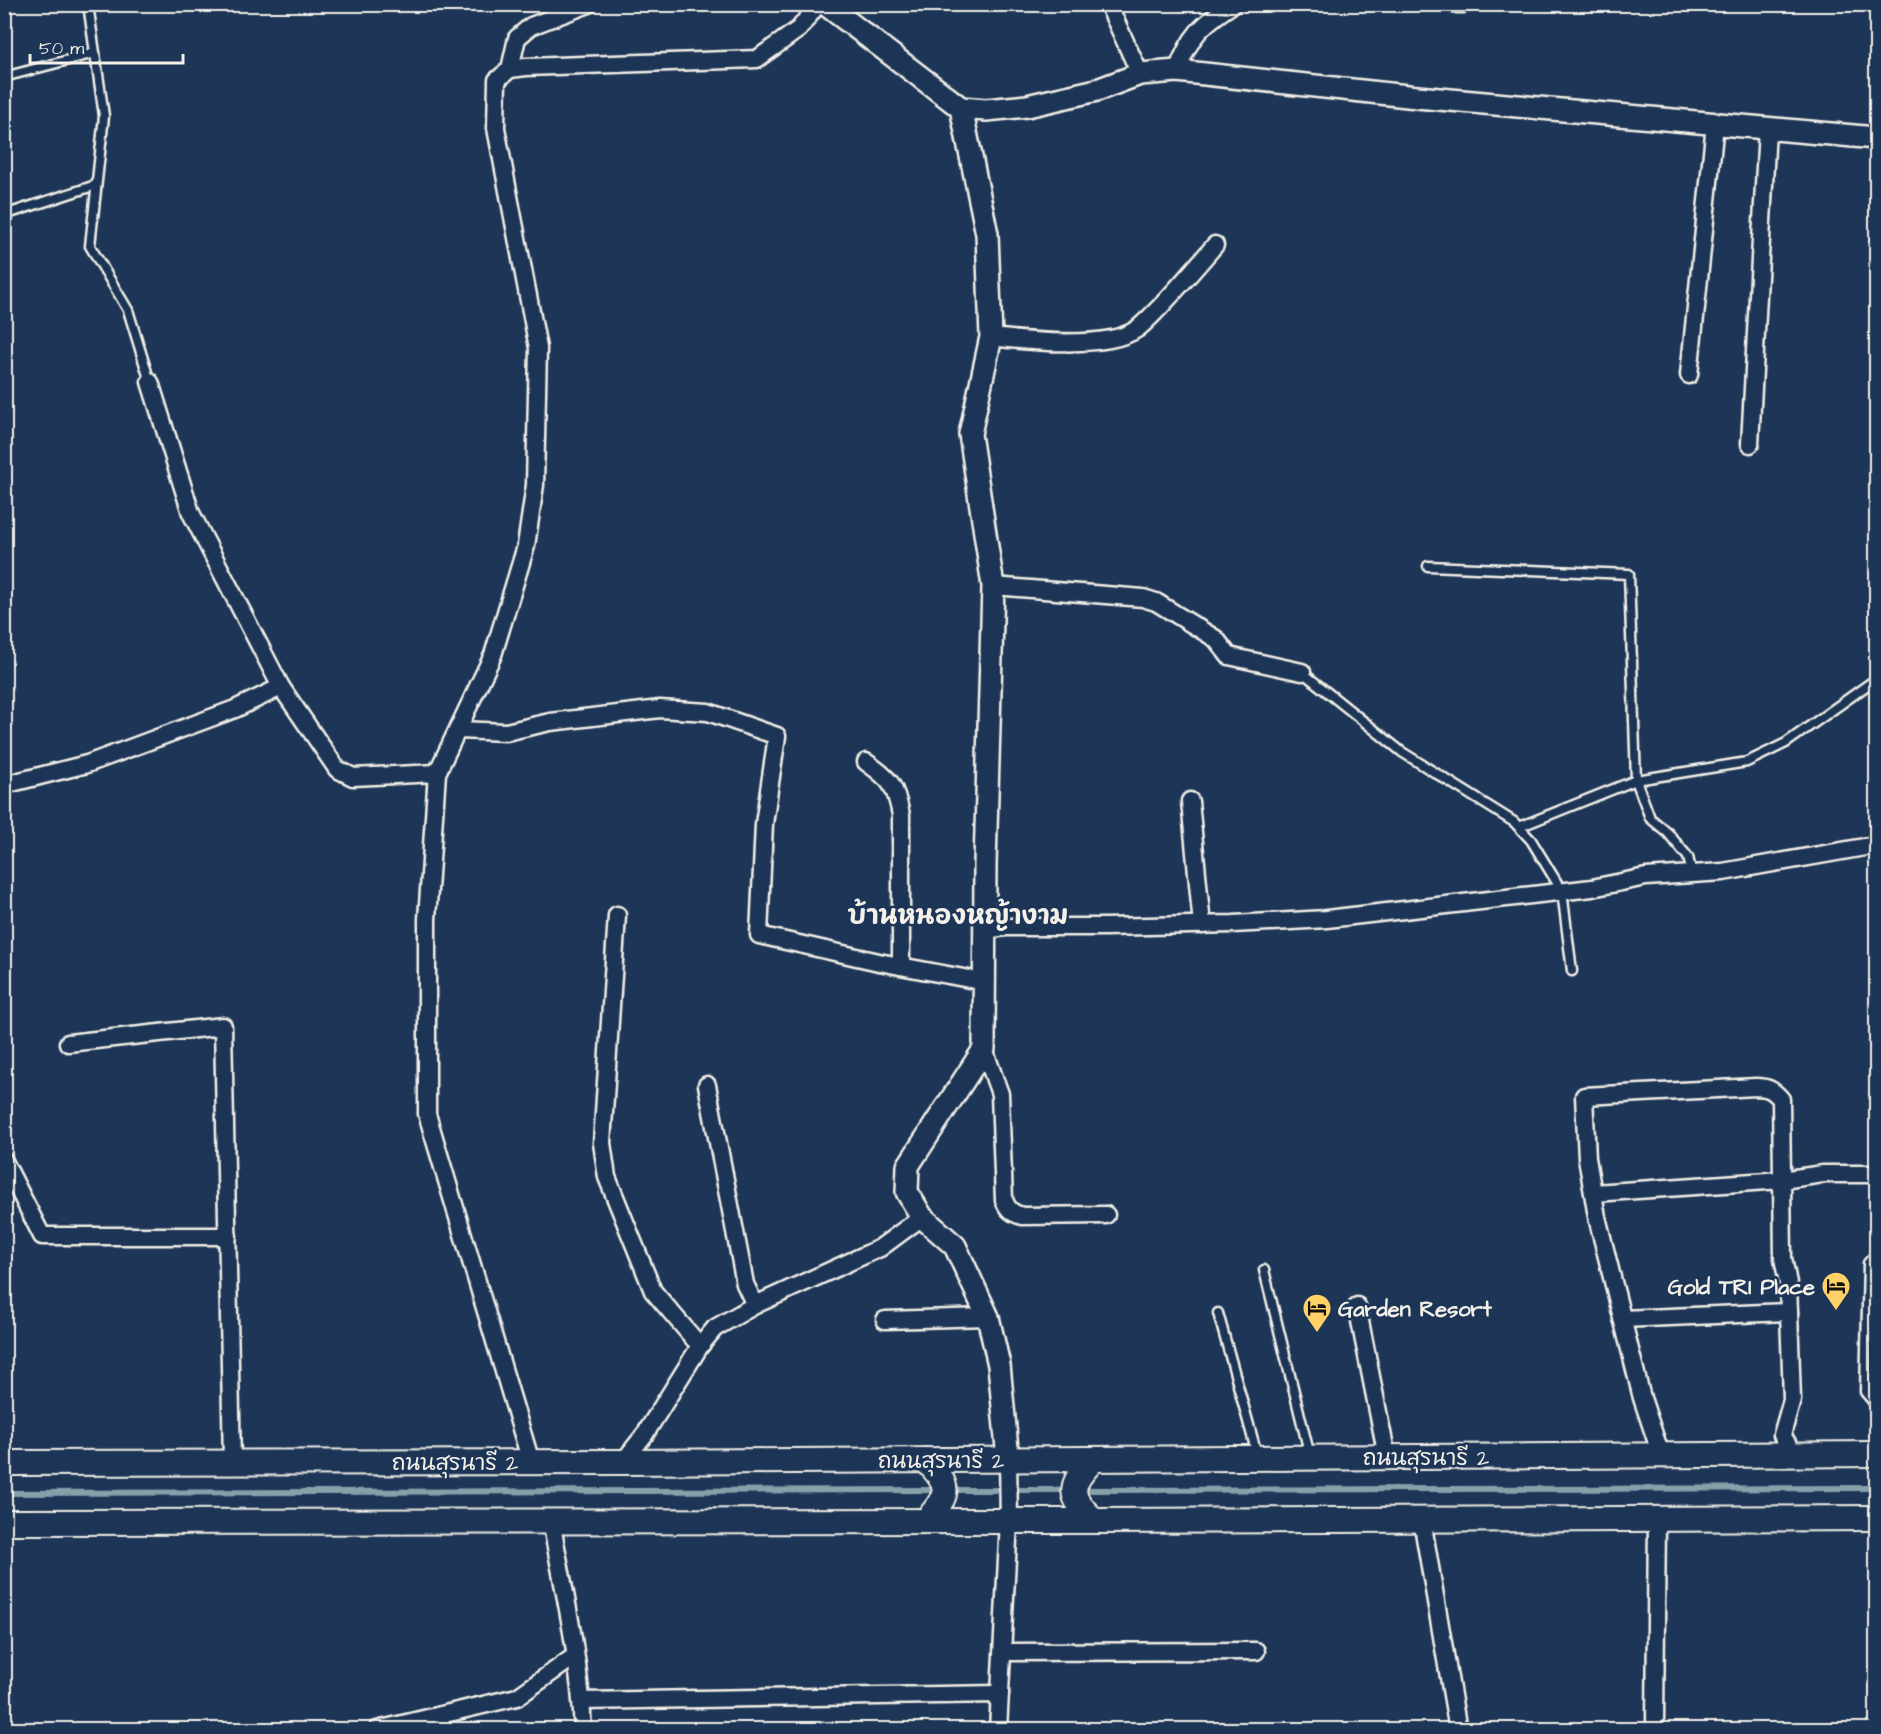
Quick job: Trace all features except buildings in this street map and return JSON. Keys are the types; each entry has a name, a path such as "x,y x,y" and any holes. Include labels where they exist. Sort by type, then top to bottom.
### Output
{"main road":[{"name":"ถนนสุรนารี 2","path":"4,1463 623,1462 1087,1467 1310,1458 1876,1454"},
{"path":"932,1514 943,1500 945,1491 944,1482 933,1467"},
{"path":"1087,1467 1076,1482 1075,1494 1088,1514"},
{"path":"4,1522 551,1521 1009,1513 1422,1520 1876,1518"}],"street":[{"path":"510,69 516,38 531,26 590,4"},
{"path":"531,1462 427,1114 427,919 437,773 493,655 526,546 535,485 538,348 496,128 497,81 510,69 526,67 757,59 799,29 818,4"},
{"path":"825,4 961,108 986,110 1027,106 1097,90 1140,74 1177,71 1429,99 1876,138"},
{"path":"1108,4 1140,74"},
{"path":"1177,71 1186,47 1196,34 1205,24 1233,4"},
{"path":"1456,4 1463,4"},
{"path":"961,108 987,234 991,338 970,434 993,586 985,865 984,1049 1000,1094 1004,1200 1007,1208 1012,1214 1022,1216 1106,1215"},
{"path":"1689,375 1715,124"},
{"path":"1749,444 1767,129"},
{"path":"991,338 1052,342 1086,341 1125,335 1137,329 1151,316 1215,245"},
{"path":"150,382 191,513 281,687 336,769 353,777 437,773"},
{"path":"993,586 1143,598 1174,612 1216,639 1229,656 1302,672"},
{"path":"4,785 87,764 234,709 281,687"},
{"path":"458,730 506,732 550,722 660,709 708,712 777,736 764,824 759,935 986,982"},
{"path":"866,762 892,784 898,798 901,815 901,966"},
{"path":"1190,801 1202,925"},
{"path":"985,930 1005,927 1202,925 1327,919 1562,891 1646,877 1723,872 1876,845"},
{"path":"617,915 602,1143 607,1177 653,1291 700,1346"},
{"path":"68,1043 223,1026 232,1462"},
{"path":"984,1049 908,1166 907,1192 922,1217 955,1246 988,1317 999,1365 1008,1467 1009,1513 1004,1652 998,1730"},
{"path":"707,1085 745,1284 755,1305"},
{"path":"1661,1455 1642,1398 1597,1217 1587,1158 1584,1096 1764,1087 1774,1091 1781,1099 1783,1258 1788,1283 1792,1400 1782,1435 1795,1455"},
{"path":"4,1161 42,1236 228,1236"},
{"path":"1594,1193 1782,1180 1823,1174 1876,1174"},
{"path":"623,1462 645,1434 700,1346 715,1328 755,1305 880,1248 922,1217"},
{"path":"1357,1306 1387,1457"},
{"path":"1622,1318 1789,1312"},
{"path":"885,1320 988,1317"},
{"path":"1656,1730 1657,1519"},
{"path":"1422,1520 1458,1730"},
{"path":"551,1521 582,1701 583,1730"},
{"path":"1004,1652 1256,1651"},
{"path":"377,1730 517,1697 575,1656"},
{"path":"582,1701 1000,1694"}],"lane":[{"path":"88,4 104,116 90,246 128,310 150,382"},
{"path":"4,77 95,53"},
{"path":"4,215 96,185"},
{"path":"1428,566 1629,574 1636,780 1650,818 1668,833 1688,857 1692,874"},
{"path":"1302,672 1402,753 1514,822 1531,840 1562,891 1572,971"},
{"path":"1518,827 1636,780 1747,762 1786,743 1876,679"},
{"path":"1876,1254 1868,1263 1865,1392 1876,1405"},
{"path":"1264,1270 1310,1458"},
{"path":"1218,1313 1258,1459"}],"waterway":[{"path":"1079,1490 1876,1488"},
{"path":"4,1493 940,1490"},
{"path":"950,1490 1069,1490"}],"place":[{"name":"Gold TRI Place","path":"1836,1312"},
{"name":"Garden Resort","path":"1317,1334"}],"district":[{"name":"บ้านหนองหญ้างาม","path":"958,915"}]}
